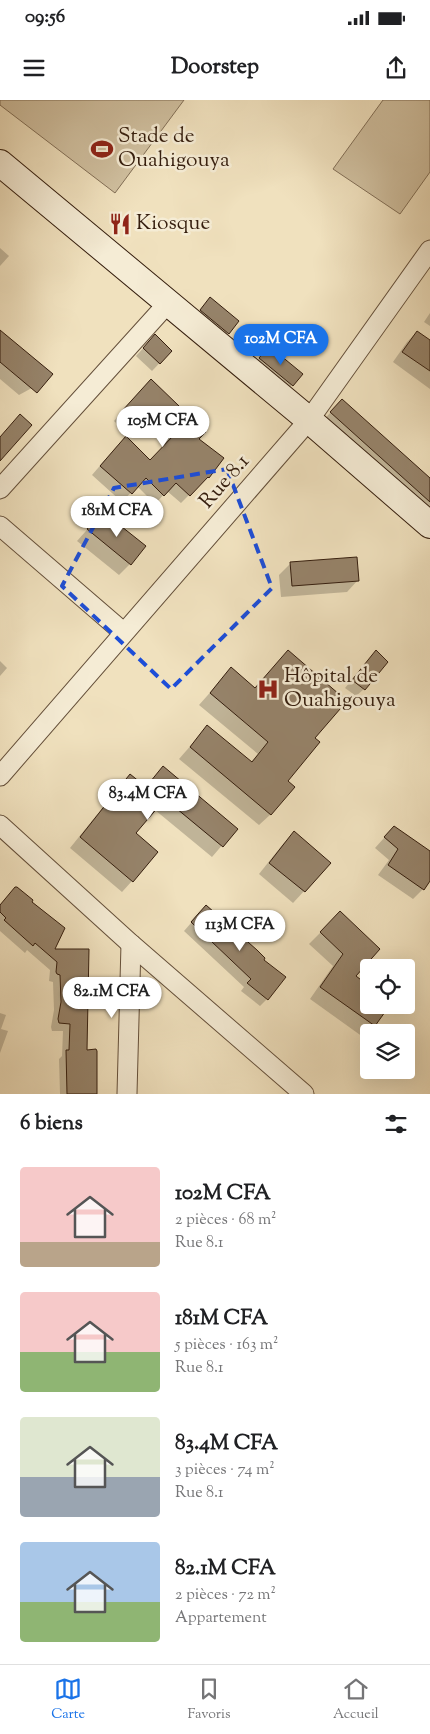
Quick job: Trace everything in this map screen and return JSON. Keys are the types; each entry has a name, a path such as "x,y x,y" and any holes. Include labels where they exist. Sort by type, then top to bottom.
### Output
{"main road":[{"path":"0,163 309,420 430,525"}],"street":[{"name":"Rue 8.1","path":"0,776 123,632 309,420 430,250"},
{"path":"0,489 168,303"},
{"path":"0,526 123,632"},
{"path":"0,825 131,944 304,1094"},
{"path":"127,1094 131,944"}],"highlighted area":[{"path":"227,469 272,588 171,689 62,586 114,488"}],"shaded area":[{"name":"Stade de Ouahigouya","path":"0,100 184,100 115,193 0,105"},
{"path":"383,100 430,100 430,172 400,214 333,169"}],"building":[{"path":"210,297 239,321 229,334 200,310"},
{"path":"0,330 53,374 37,393 0,362"},
{"path":"417,331 430,340 430,371 402,352"},
{"path":"155,334 172,351 160,364 143,348"},
{"path":"269,346 303,374 293,386 259,358"},
{"path":"151,379 206,432 199,439 224,458 209,478 190,496 176,483 164,496 146,478 132,494 100,466 126,436 150,460 173,436 153,417 142,430 122,411"},
{"path":"342,399 430,478 430,502 330,412"},
{"path":"20,414 32,425 0,461 0,437"},
{"path":"102,511 146,546 131,565 87,529"},
{"path":"357,557 359,581 292,586 290,562"},
{"path":"288,650 347,701 315,738 320,742 288,781 295,787 271,815 190,747 207,725 252,762 268,742 210,693 231,667 255,688"},
{"path":"376,650 388,662 365,690 352,680"},
{"path":"163,766 238,829 223,847 165,799 136,833 158,852 133,882 80,837 130,774 146,787"},
{"path":"394,826 430,851 430,881 424,890 388,865 398,849 384,837"},
{"path":"294,831 331,863 305,892 269,863"},
{"path":"15,887 65,928 55,949 89,949 87,1050 96,1049 97,1051 97,1094 67,1094 66,1050 69,1050 70,1024 59,1023 58,1019 61,1002 60,975 56,972 57,962 35,943 33,946 4,920 6,918 0,912 0,905"},
{"path":"206,905 257,950 265,958 264,960 286,977 268,1000 247,983 251,979 191,922"},
{"path":"340,911 380,949 371,959 360,959 360,972 356,976 360,979 360,1014 384,1014 376,1024 372,1024 320,987 343,954 320,932"}],"place":[{"name":"Stade de Ouahigouya","path":"102,149"},
{"name":"Kiosque","path":"120,224"},
{"name":"Hôpital de Ouahigouya","path":"268,689"}]}
